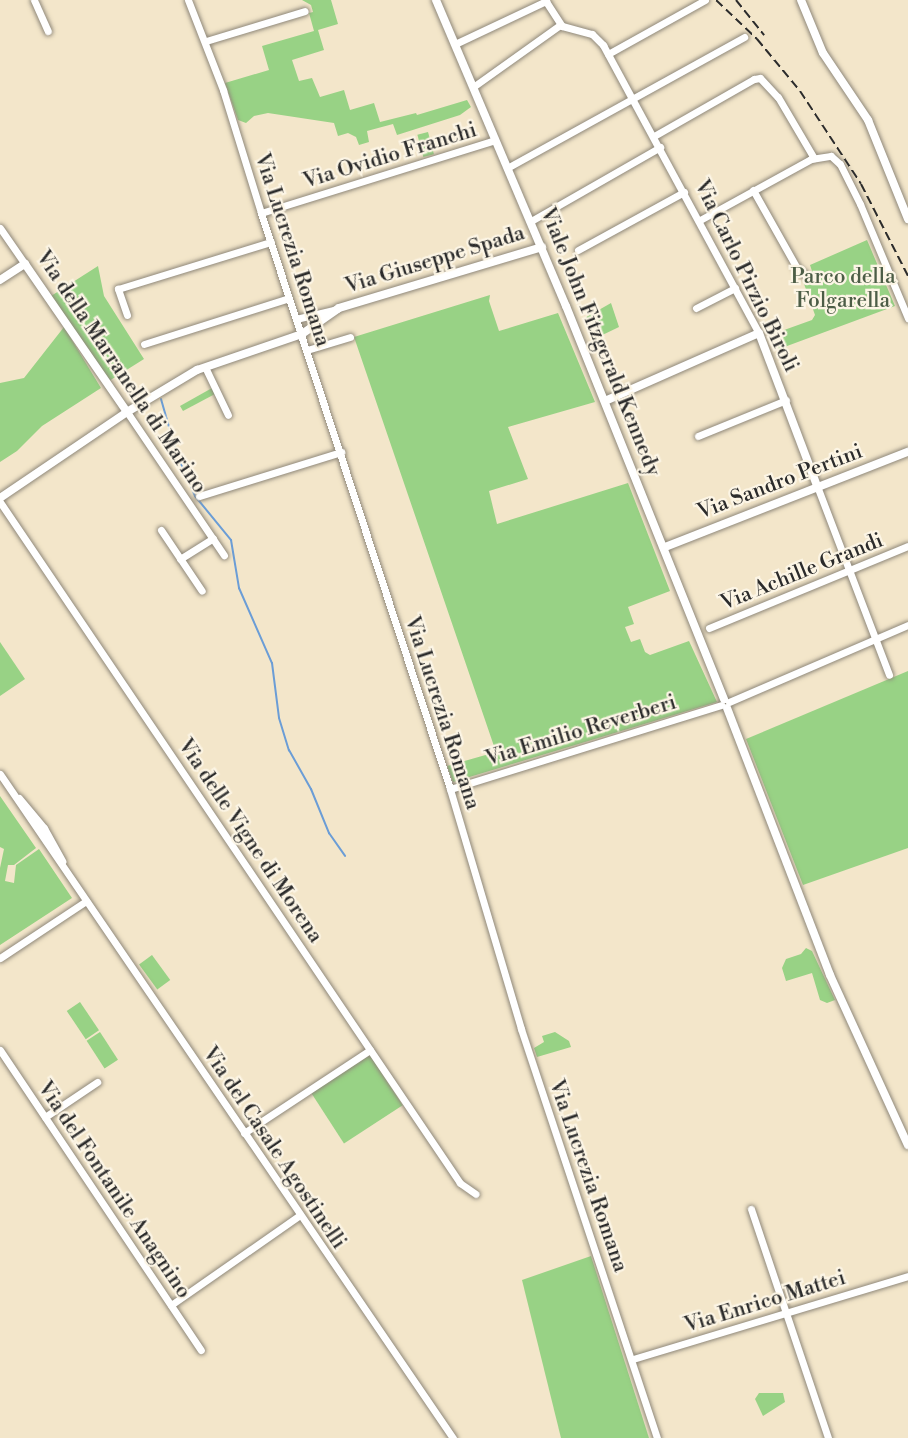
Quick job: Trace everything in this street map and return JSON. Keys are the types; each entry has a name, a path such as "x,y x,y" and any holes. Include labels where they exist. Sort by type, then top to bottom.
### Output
{"street":[{"path":"34,0 48,31"},
{"name":"Via Lucrezia Romana","path":"189,0 206,41 341,452 450,789 521,1029 633,1359 657,1438"},
{"name":"Viale John Fitzgerald Kennedy","path":"436,0 605,401 831,975 908,1145"},
{"path":"608,54 705,0"},
{"path":"801,0 823,53 866,116 908,219"},
{"path":"455,44 545,1 560,25 472,87"},
{"path":"206,41 306,11"},
{"name":"Via Carlo Pirzio Biroli","path":"560,25 592,34 608,54 700,220 759,333 889,675"},
{"path":"507,168 744,37"},
{"path":"654,136 754,79 760,78 778,97 814,158"},
{"name":"Via Ovidio Franchi","path":"261,213 495,140"},
{"path":"531,221 660,147"},
{"path":"700,220 814,158 829,156 838,162 850,185 908,318"},
{"path":"753,190 797,268 805,275"},
{"path":"578,250 684,192"},
{"name":"Via della Marranella di Marino","path":"0,228 224,555"},
{"path":"127,315 118,289 271,242"},
{"name":"Via Giuseppe Spada","path":"296,319 542,247"},
{"path":"0,280 25,264"},
{"path":"696,308 735,288"},
{"path":"144,344 289,298"},
{"name":"Via Giuseppe Spada","path":"0,500 127,412 160,392 205,367 302,334 339,308"},
{"path":"605,401 759,333"},
{"path":"307,350 350,337"},
{"path":"205,367 228,415"},
{"path":"698,436 786,400"},
{"path":"199,496 341,452"},
{"name":"Via Sandro Pertini","path":"664,547 908,452"},
{"name":"Via delle Vigne di Morena","path":"0,500 460,1184 476,1194"},
{"path":"161,530 201,591"},
{"path":"180,559 213,538"},
{"name":"Via Achille Grandi","path":"709,628 908,546"},
{"name":"Via Emilio Reverberi","path":"450,789 725,704 908,625"},
{"name":"Via del Casale Agostinelli","path":"0,774 12,792 41,824 69,877 453,1438"},
{"path":"0,958 86,901"},
{"name":"Via del Fontanile Anagnino","path":"0,1050 201,1350"},
{"path":"244,1133 370,1050"},
{"path":"45,1117 97,1082"},
{"path":"751,1209 828,1438"},
{"path":"171,1305 300,1215"},
{"name":"Via Enrico Mattei","path":"633,1359 908,1276"}],"green space":[{"path":"302,0 331,0 338,24 318,30 324,50 292,60 299,81 312,78 320,97 344,90 350,110 374,103 380,122 416,113 417,115 467,100 471,107 460,115 397,135 393,124 367,131 369,142 359,145 356,137 348,133 338,136 334,123 268,113 254,116 246,123 238,120 225,83 269,70 262,46 314,31 309,13 313,12 311,5"},
{"path":"428,132 434,154 423,157 417,135"},
{"name":"Parco della Folgarella","path":"867,240 895,306 779,349 773,334 812,320 815,315 803,281 812,271 810,265"},
{"path":"98,266 104,296 144,359 109,381 51,296"},
{"path":"490,295 489,301 499,331 558,313 595,402 508,427 528,479 489,491 497,524 628,483 670,591 628,607 634,624 625,627 631,642 640,639 645,652 650,655 689,641 717,702 453,782 447,766 496,752 354,337"},
{"path":"611,303 619,327 592,340 583,319"},
{"path":"64,327 101,388 42,426 17,451 0,462 0,383 24,378"},
{"path":"212,388 215,394 183,411 180,406"},
{"path":"0,642 25,679 0,696"},
{"path":"908,671 908,848 803,885 746,739"},
{"path":"0,796 36,848 14,865 8,865 5,881 14,883 16,865 39,849 72,898 0,945 0,868 4,849 0,847"},
{"path":"806,948 812,951 835,1000 827,1003 820,1000 812,973 786,981 782,968 786,959 801,954"},
{"path":"152,955 170,980 157,989 139,964"},
{"path":"80,1002 99,1030 86,1039 67,1011"},
{"path":"100,1032 118,1060 105,1068 87,1041"},
{"path":"555,1032 569,1041 571,1047 537,1057 534,1048 544,1042 542,1036"},
{"path":"370,1055 403,1105 344,1143 311,1093"},
{"path":"591,1256 649,1438 561,1438 522,1280"},
{"path":"759,1393 783,1393 785,1402 763,1416 755,1399"}],"waterway":[{"path":"161,399 177,455 195,496 231,540 239,588 272,663 279,718 289,750 311,789 329,833 345,856"}],"railway":[{"path":"716,0 757,39 800,91 861,184 908,276"},
{"path":"736,0 764,35"}]}
